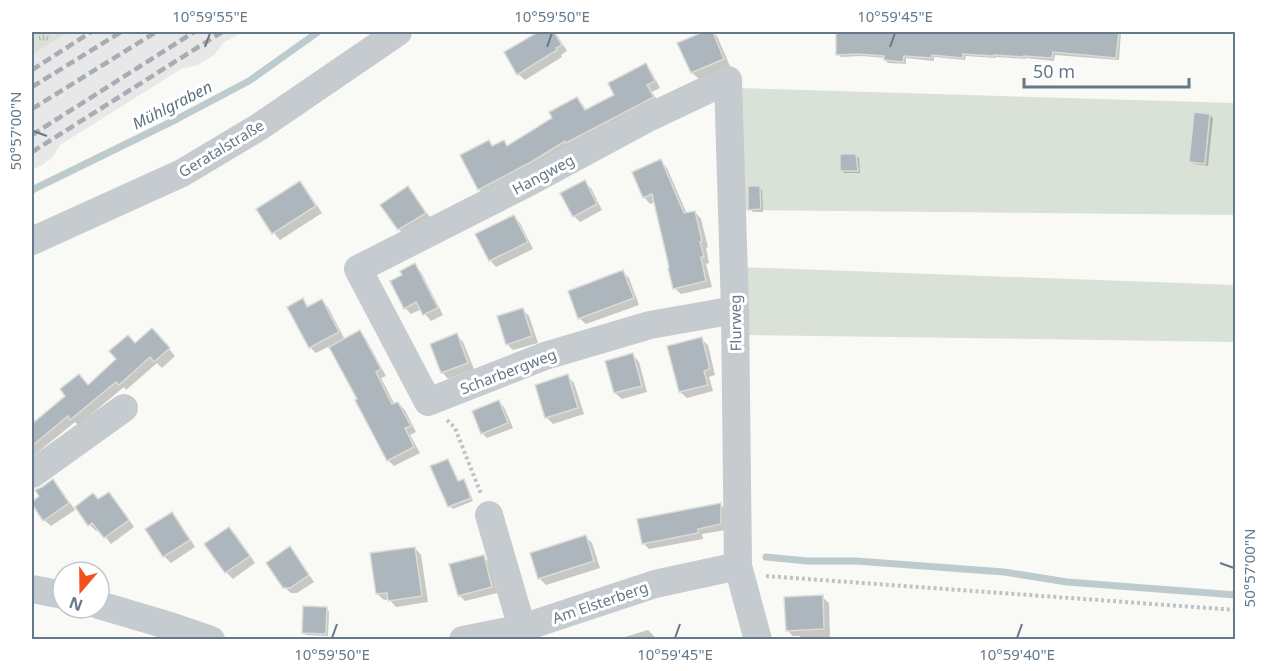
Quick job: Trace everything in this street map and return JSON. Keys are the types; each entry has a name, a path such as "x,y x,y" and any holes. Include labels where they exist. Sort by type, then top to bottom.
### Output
{"street":[{"name":"Geratalstraße","path":"32,241 182,173 259,127 398,32"},
{"name":"Hangweg","path":"358,269 531,181 650,117 729,80"},
{"name":"Flurweg","path":"729,80 740,571 758,639"},
{"name":"Scharbergweg","path":"358,269 428,402 545,356 650,325 735,310"},
{"path":"32,474 124,408"},
{"path":"489,515 522,628"},
{"name":"Am Elsterberg","path":"463,639 522,628 655,584 740,571"},
{"path":"32,589 51,593"},
{"path":"111,610 171,633 210,639"}],"path":[{"path":"455,428 489,515"},
{"path":"740,571 764,576 1236,610"}],"shaded area":[{"path":"69,32 242,32 223,43 214,55 198,65 181,69 60,145 52,158 32,169 32,55"}],"green space":[{"path":"32,32 69,32 32,55"},
{"path":"737,88 1235,103 1235,215 743,210"},
{"path":"739,267 1235,285 1235,342 749,335"}],"building":[{"path":"538,32 554,32 562,45 517,75 504,52"},
{"path":"703,32 713,32 724,59 691,73 677,43"},
{"path":"836,32 1119,32 1116,58 1053,52 1052,58 963,54 963,58 932,55 932,58 904,56 903,62 884,60 884,56 836,55"},
{"path":"646,63 655,81 647,85 654,97 566,143 565,141 478,190 460,155 489,140 492,146 504,140 507,146 552,118 549,112 577,97 585,110 614,95 608,83"},
{"path":"1194,112 1210,114 1205,164 1189,162"},
{"path":"840,154 856,154 858,171 840,171"},
{"path":"661,159 684,213 695,211 704,257 701,257 706,281 673,289 652,194 643,198 632,172"},
{"path":"585,180 597,204 573,217 560,193"},
{"path":"300,181 316,206 272,234 256,209"},
{"path":"408,186 426,213 398,230 380,205"},
{"path":"748,186 760,186 761,209 748,210"},
{"path":"514,215 528,242 489,261 475,234"},
{"path":"415,263 438,308 423,315 416,302 404,309 390,281 402,275 400,271"},
{"path":"623,270 634,298 578,319 568,291"},
{"path":"303,298 307,307 322,299 339,332 309,348 287,307"},
{"path":"523,308 532,336 506,345 497,316"},
{"path":"152,328 170,348 154,362 150,357 119,385 116,382 70,420 68,416 32,446 32,424 65,396 60,389 79,374 88,385 116,359 109,351 128,335 135,343"},
{"path":"360,330 381,369 376,372 392,404 398,402 411,426 405,428 414,447 387,461 329,347"},
{"path":"457,333 468,363 441,373 430,344"},
{"path":"702,337 710,369 704,371 708,385 679,392 667,346"},
{"path":"633,353 642,386 614,393 605,361"},
{"path":"568,374 578,408 545,418 535,385"},
{"path":"499,400 508,423 481,434 472,411"},
{"path":"448,459 458,481 464,479 471,498 448,507 430,466"},
{"path":"53,479 69,503 43,521 32,502 39,496 35,490"},
{"path":"109,492 129,520 104,538 92,523 88,526 75,507 93,493 98,499"},
{"path":"721,503 721,524 698,529 698,533 642,544 637,519"},
{"path":"172,512 190,540 163,557 145,529"},
{"path":"229,527 250,556 225,573 204,544"},
{"path":"586,535 594,561 538,579 530,553"},
{"path":"290,546 309,575 290,588 283,588 266,563"},
{"path":"415,547 422,596 388,601 387,593 376,594 370,553"},
{"path":"484,555 492,587 458,596 449,564"},
{"path":"823,595 824,629 786,631 784,597"},
{"path":"303,606 327,607 326,634 302,633"}],"waterway":[{"name":"Mühlgraben","path":"32,190 249,81 318,32"},
{"path":"766,557 1004,572 1067,582 1236,595"}],"railway":[{"path":"32,70 91,32"},
{"path":"32,87 121,32"},
{"path":"32,109 156,32"},
{"path":"32,135 194,32"},
{"path":"32,152 222,32"}]}
